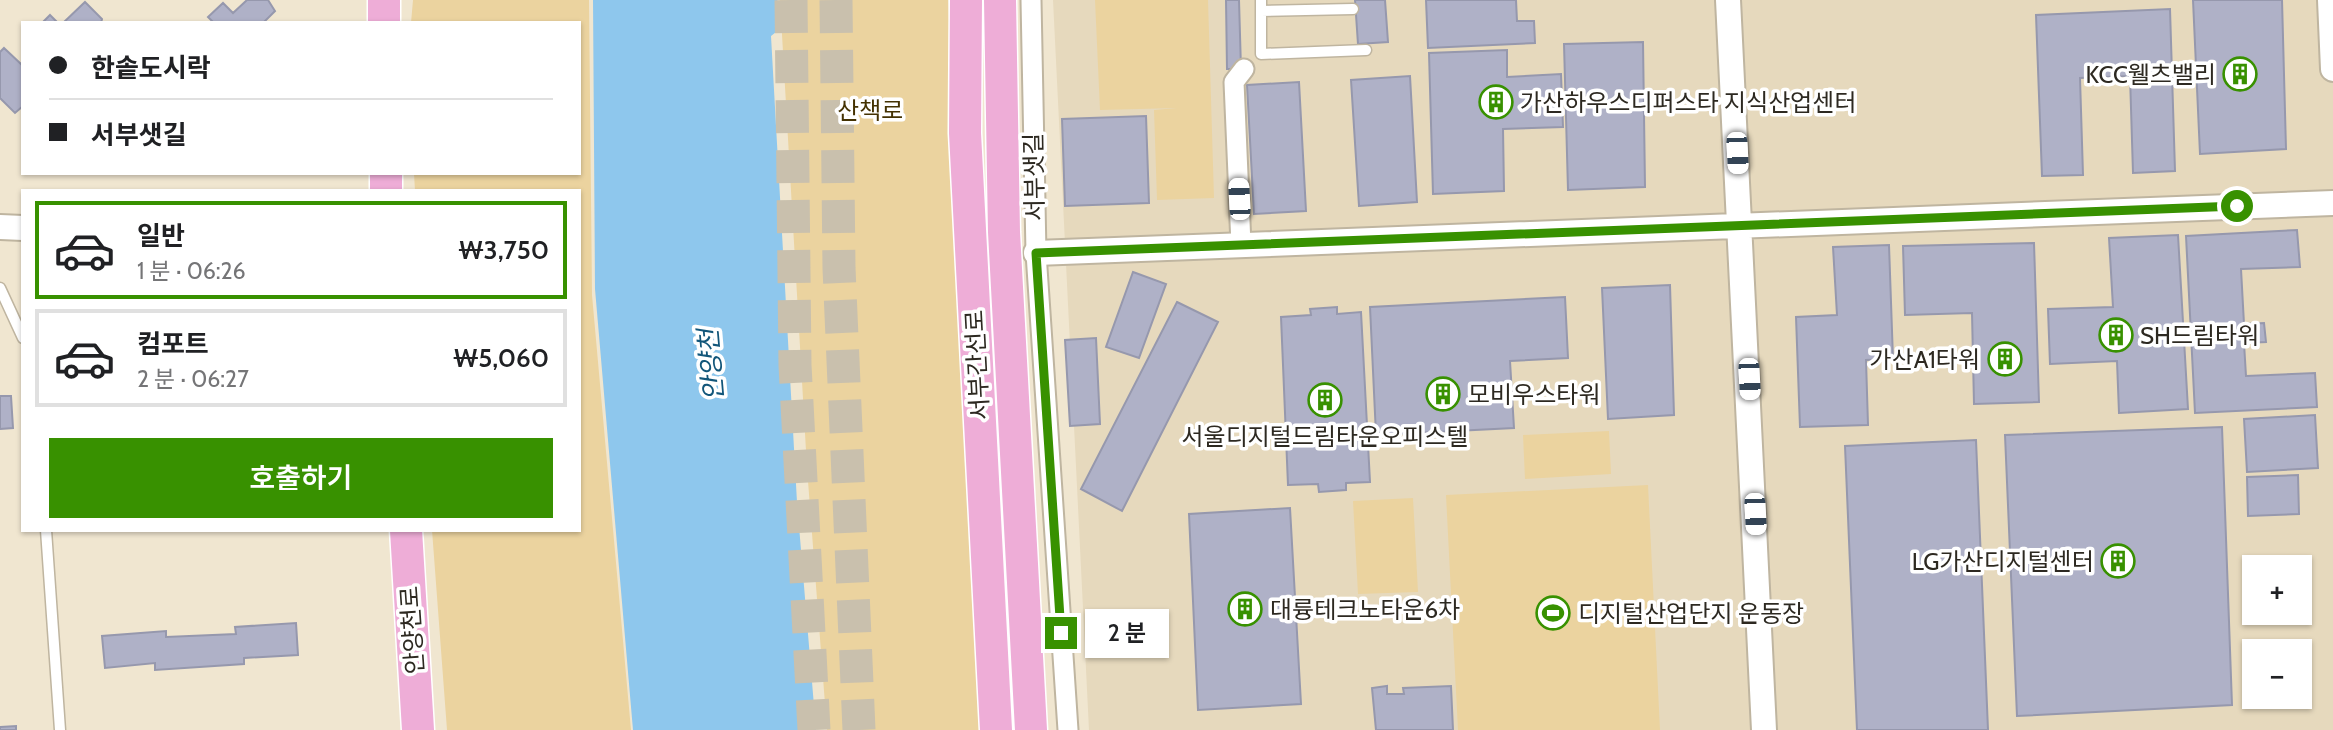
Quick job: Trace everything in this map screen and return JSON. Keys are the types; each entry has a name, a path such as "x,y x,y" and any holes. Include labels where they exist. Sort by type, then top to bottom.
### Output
{"main road":[{"path":"384,0 384,21"},
{"path":"954,0 965,133"},
{"name":"서부간선로","path":"966,0 965,133 996,730"},
{"name":"서부간선로","path":"1000,0 1001,136 1031,730"},
{"path":"1001,136 1012,0"},
{"name":"안양천로","path":"406,532 418,730"}],"street":[{"name":"서부샛길","path":"1031,0 1036,253 1068,730"},
{"path":"1728,0 1765,730"},
{"path":"2330,0 2333,69"},
{"path":"1241,245 1234,82 1244,69"},
{"path":"1036,253 2333,203"},
{"path":"0,227 21,228"}],"lane":[{"path":"1262,54 1261,5 1353,9"},
{"path":"1244,69 1262,54 1366,50"},
{"path":"0,288 21,334"},
{"path":"46,532 60,730"}],"shaded area":[{"path":"1053,0 2333,0 2333,730 1089,730"}],"green space":[{"path":"413,0 589,0 592,295 631,730 447,730 432,532 581,532 581,189 415,189 414,175 581,175 581,21 411,21"},
{"name":"산책로","path":"780,0 948,0 985,730 827,730 807,468"},
{"path":"1095,0 1208,0 1214,198 1157,200 1154,110 1177,108 1100,110"},
{"path":"1609,431 1611,474 1525,479 1523,435"},
{"name":"디지털산업단지 운동장","path":"1648,485 1660,730 1458,730 1446,495"},
{"path":"1413,498 1418,592 1358,594 1353,501"}],"water":[{"name":"안양천","path":"593,0 777,0 790,21 771,36 797,502 816,730 633,730 595,289"}],"building":[{"path":"247,0 268,0 275,11 265,21 212,21 208,17 223,3 233,13"},
{"path":"1226,0 1239,0 1241,69 1227,69"},
{"path":"1355,0 1385,0 1388,42 1358,44"},
{"path":"1426,0 1516,0 1517,21 1534,21 1535,43 1428,48"},
{"name":"KCC웰츠밸리","path":"2193,0 2282,0 2286,149 2200,154"},
{"path":"85,2 102,19 102,21 65,21"},
{"path":"2170,9 2175,171 2133,173 2130,76 2080,78 2083,175 2042,176 2036,15"},
{"path":"50,15 56,21 44,21"},
{"path":"1643,42 1645,187 1568,190 1564,44"},
{"path":"4,48 21,64 21,108 15,113 0,98 0,52"},
{"name":"가산하우스디퍼스타 지식산업센터","path":"1507,50 1507,77 1561,74 1563,127 1503,129 1504,191 1433,194 1429,53"},
{"path":"1410,76 1417,202 1359,206 1351,80"},
{"path":"1299,82 1306,211 1254,214 1247,85"},
{"path":"1146,116 1149,203 1065,206 1062,119"},
{"path":"2297,230 2300,267 2241,269 2244,324 2264,323 2266,342 2244,343 2246,376 2315,373 2317,407 2195,413 2186,236"},
{"name":"SH드림타워","path":"2178,235 2188,409 2119,413 2117,361 2050,364 2048,309 2113,307 2109,238"},
{"name":"가산A1타워","path":"2034,243 2039,402 1974,404 1972,313 1905,315 1903,246"},
{"path":"1889,245 1893,359 1866,360 1868,425 1800,427 1796,317 1837,315 1833,247"},
{"path":"1133,272 1166,284 1139,358 1106,347"},
{"path":"1670,285 1674,415 1608,419 1602,288"},
{"name":"모비우스타워","path":"1565,297 1568,358 1510,361 1514,428 1376,435 1370,307"},
{"path":"1177,302 1218,322 1122,511 1081,489"},
{"name":"서울디지털드림타운오피스텔","path":"1337,307 1337,314 1361,312 1370,482 1346,483 1346,490 1319,492 1318,484 1288,485 1281,317 1311,315 1310,309"},
{"path":"1096,338 1100,424 1070,426 1065,340"},
{"path":"0,396 11,396 13,428 0,429"},
{"path":"2315,415 2318,468 2247,472 2244,419"},
{"name":"LG가산디지털센터","path":"2222,427 2232,705 2017,716 2005,435"},
{"path":"1976,440 1988,730 1857,730 1845,446"},
{"path":"2298,475 2299,514 2248,516 2247,477"},
{"name":"대륭테크노타운6차","path":"1290,508 1301,704 1198,710 1189,514"},
{"path":"296,623 298,655 244,658 244,664 155,670 155,663 105,668 102,636 166,631 166,637 236,634 235,627"},
{"path":"1387,686 1387,694 1404,694 1403,688 1451,686 1453,730 1376,730 1372,688"},
{"path":"16,726 16,730 0,730 0,727"}],"tunnel":[{"path":"791,0 795,365 814,730"},
{"path":"836,0 839,268 859,730"}],"place":[{"name":"KCC웰츠밸리","path":"2240,74"},
{"name":"가산하우스디퍼스타 지식산업센터","path":"1496,102"},
{"name":"SH드림타워","path":"2116,335"},
{"name":"가산A1타워","path":"2005,359"},
{"name":"모비우스타워","path":"1443,394"},
{"name":"서울디지털드림타운오피스텔","path":"1325,400"},
{"name":"LG가산디지털센터","path":"2118,561"},
{"name":"대륭테크노타운6차","path":"1245,609"},
{"name":"디지털산업단지 운동장","path":"1553,613"}],"route":[{"path":"1061,633 1036,253 2237,206"}]}
